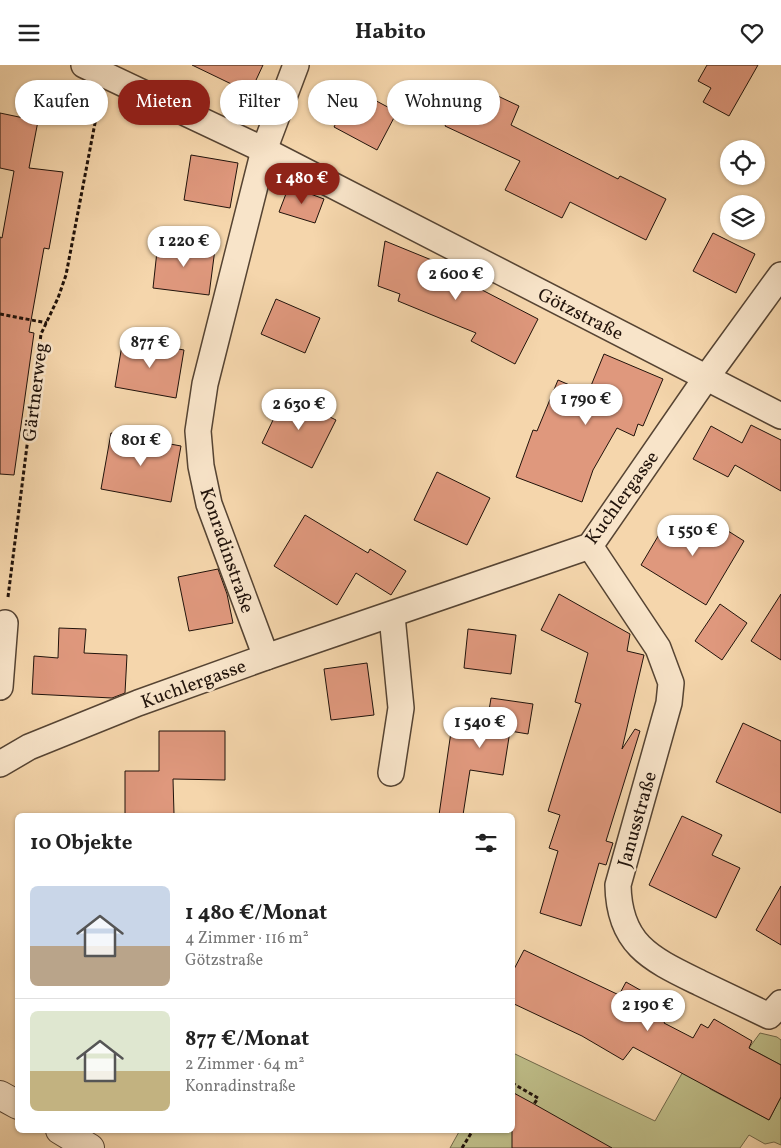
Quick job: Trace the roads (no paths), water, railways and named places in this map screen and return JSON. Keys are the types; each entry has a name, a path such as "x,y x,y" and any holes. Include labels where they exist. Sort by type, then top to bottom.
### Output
{"street":[{"name":"Konradinstraße","path":"266,657 209,504 201,466 198,431 205,384 264,150 296,65"},
{"name":"Götzstraße","path":"94,70 264,150 781,416"},
{"name":"Kuchlergasse","path":"0,764 38,743 138,703 266,657 392,616 590,547 706,378 781,275"},
{"name":"Janusstraße","path":"590,547 658,648 670,683 669,703 618,885 618,905 626,928 640,948 658,962 769,1015 781,1003"},
{"path":"391,773 402,708 392,616"},
{"path":"0,687 5,623"},
{"path":"0,1095 15,1103"},
{"path":"65,1133 90,1148"}]}
